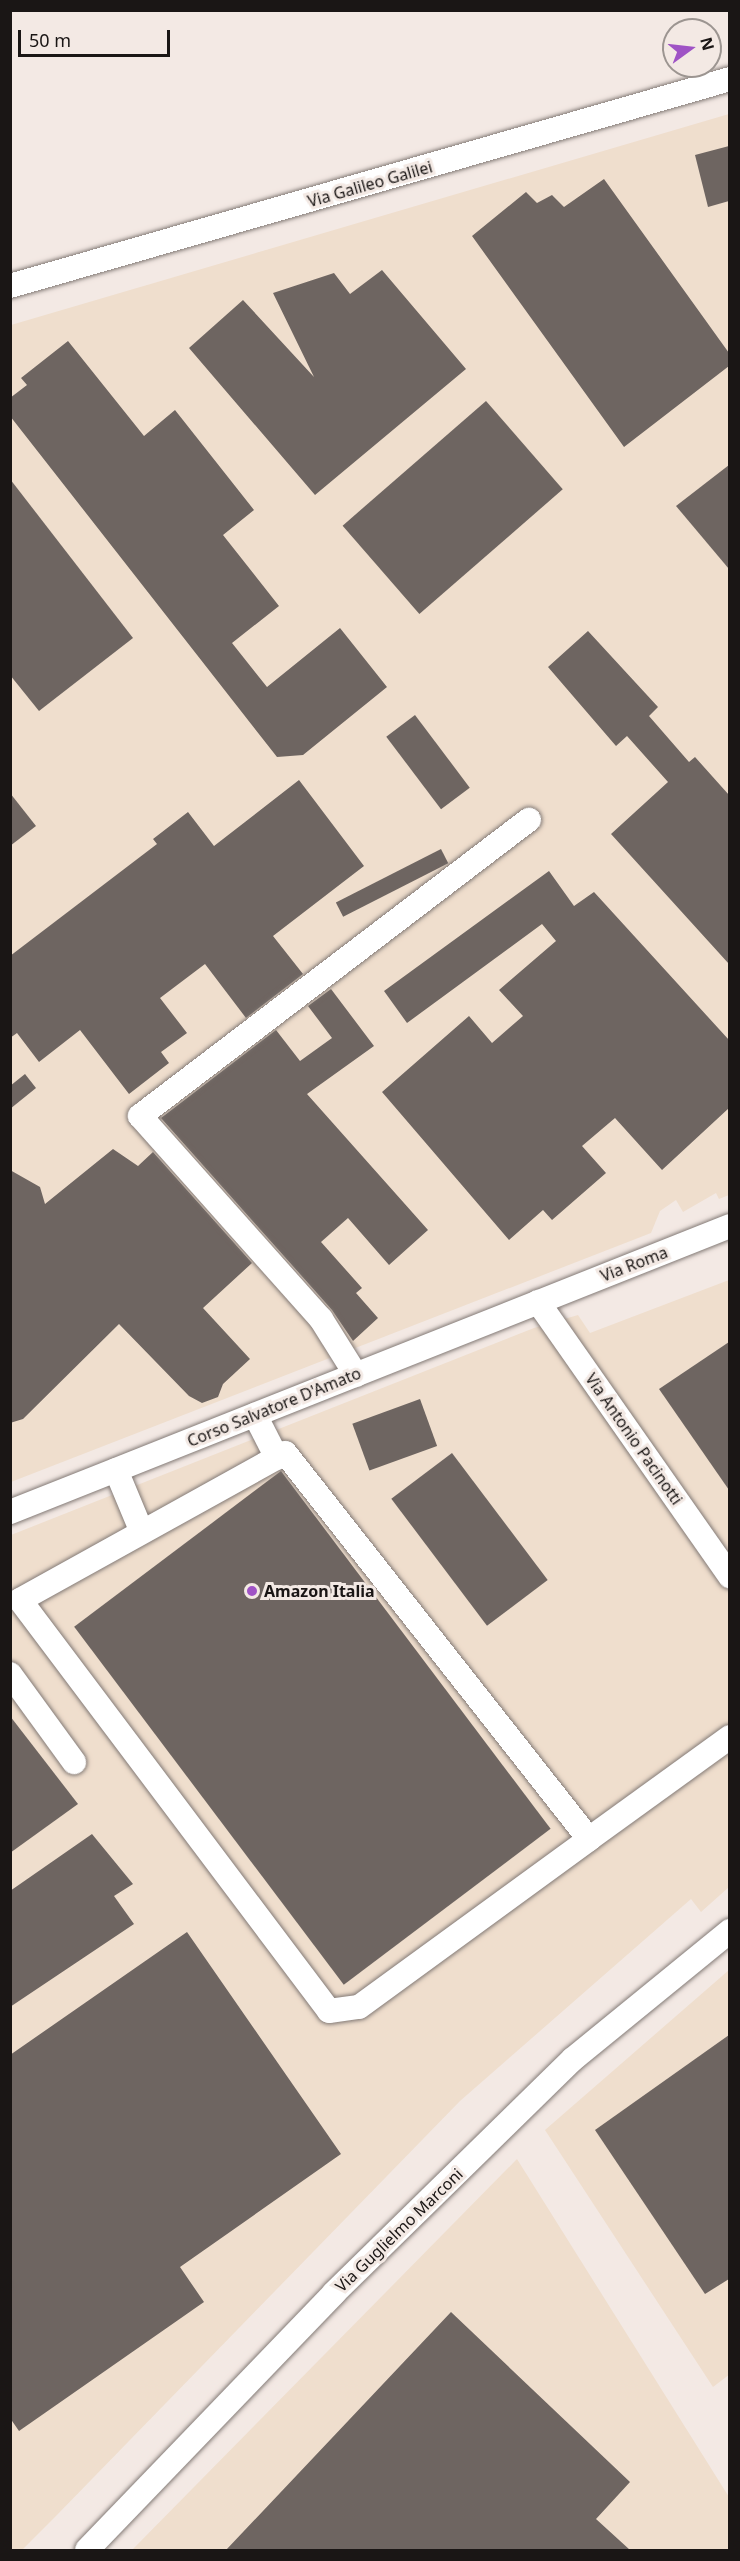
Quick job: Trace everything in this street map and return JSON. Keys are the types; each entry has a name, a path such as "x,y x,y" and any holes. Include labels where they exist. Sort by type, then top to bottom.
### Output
{"street":[{"name":"Via Galileo Galilei","path":"10,286 729,80"},
{"path":"356,1375 321,1319 140,1116 529,820"},
{"name":"Via Roma","path":"538,1302 729,1226"},
{"name":"Corso Salvatore D'Amato","path":"10,1512 538,1302"},
{"name":"Via Antonio Pacinotti","path":"538,1302 729,1576"},
{"path":"255,1415 277,1458"},
{"path":"589,1839 285,1453 27,1592 20,1600 24,1611 328,2011 359,2007 729,1737"},
{"path":"116,1470 141,1530"},
{"path":"10,1674 74,1762"},
{"name":"Via Guglielmo Marconi","path":"87,2550 334,2293 573,2059 729,1930"}],"shaded area":[{"path":"729,114 729,1195 719,1199 716,1193 683,1212 676,1200 660,1211 651,1233 11,1482 11,325"},
{"path":"729,1280 729,1887 701,1912 691,1899 460,2101 22,2550 11,2550 11,1535 534,1328 578,1315 590,1333"},
{"path":"729,1970 730,2374 713,2387 545,2130"},
{"path":"517,2159 729,2497 729,2550 132,2550"}],"building":[{"path":"729,146 729,201 708,207 695,155"},
{"path":"604,179 729,353 729,366 624,447 472,236 526,192 537,203 552,195 564,207"},
{"path":"382,270 466,369 315,495 189,348 243,300 314,377 273,293 334,273 350,294"},
{"path":"68,341 144,436 175,410 254,510 223,535 279,606 232,643 267,687 340,628 387,687 303,755 277,757 10,416 10,398 27,385 21,378"},
{"path":"486,401 563,489 419,614 343,526"},
{"path":"729,465 729,569 676,506"},
{"path":"10,479 133,638 39,711 10,675"},
{"path":"588,631 658,707 649,716 689,762 695,757 729,795 729,964 611,834 668,782 627,736 616,746 548,667"},
{"path":"415,715 470,788 441,809 386,737"},
{"path":"299,780 364,866 273,936 303,974 246,1018 205,964 160,998 187,1033 161,1052 169,1063 129,1094 80,1030 39,1062 17,1033 10,1038 10,956 157,844 153,839 188,812 214,846"},
{"path":"10,793 36,826 10,846"},
{"path":"441,849 448,863 343,917 336,903"},
{"path":"549,871 574,906 594,892 729,1040 729,1108 662,1170 615,1118 582,1146 606,1173 552,1220 543,1210 509,1240 382,1092 469,1016 492,1043 523,1016 499,990 556,941 542,924 407,1023 384,991"},
{"path":"331,989 374,1046 307,1094 428,1230 389,1265 348,1218 321,1242 362,1288 356,1293 378,1318 353,1341 332,1310 161,1118 276,1030 300,1061 332,1038 308,1006"},
{"path":"25,1074 36,1088 10,1109 10,1086"},
{"path":"113,1149 138,1166 153,1152 252,1263 203,1308 250,1359 223,1384 218,1397 202,1403 189,1396 119,1324 23,1419 10,1423 10,1170 40,1187 45,1204"},
{"path":"729,1342 729,1490 659,1389"},
{"path":"420,1399 437,1446 369,1471 352,1424"},
{"path":"452,1453 548,1580 487,1626 391,1499"},
{"path":"281,1471 551,1829 344,1985 74,1627"},
{"path":"10,1716 78,1804 10,1853"},
{"path":"92,1834 133,1884 114,1896 134,1924 10,2007 10,1891"},
{"path":"187,1932 341,2154 180,2267 204,2302 19,2431 10,2418 10,2055"},
{"path":"729,2035 729,2279 705,2294 595,2130"},
{"path":"451,2312 630,2482 596,2519 630,2550 226,2550"}],"place":[{"name":"Amazon Italia","path":"252,1591"}]}
